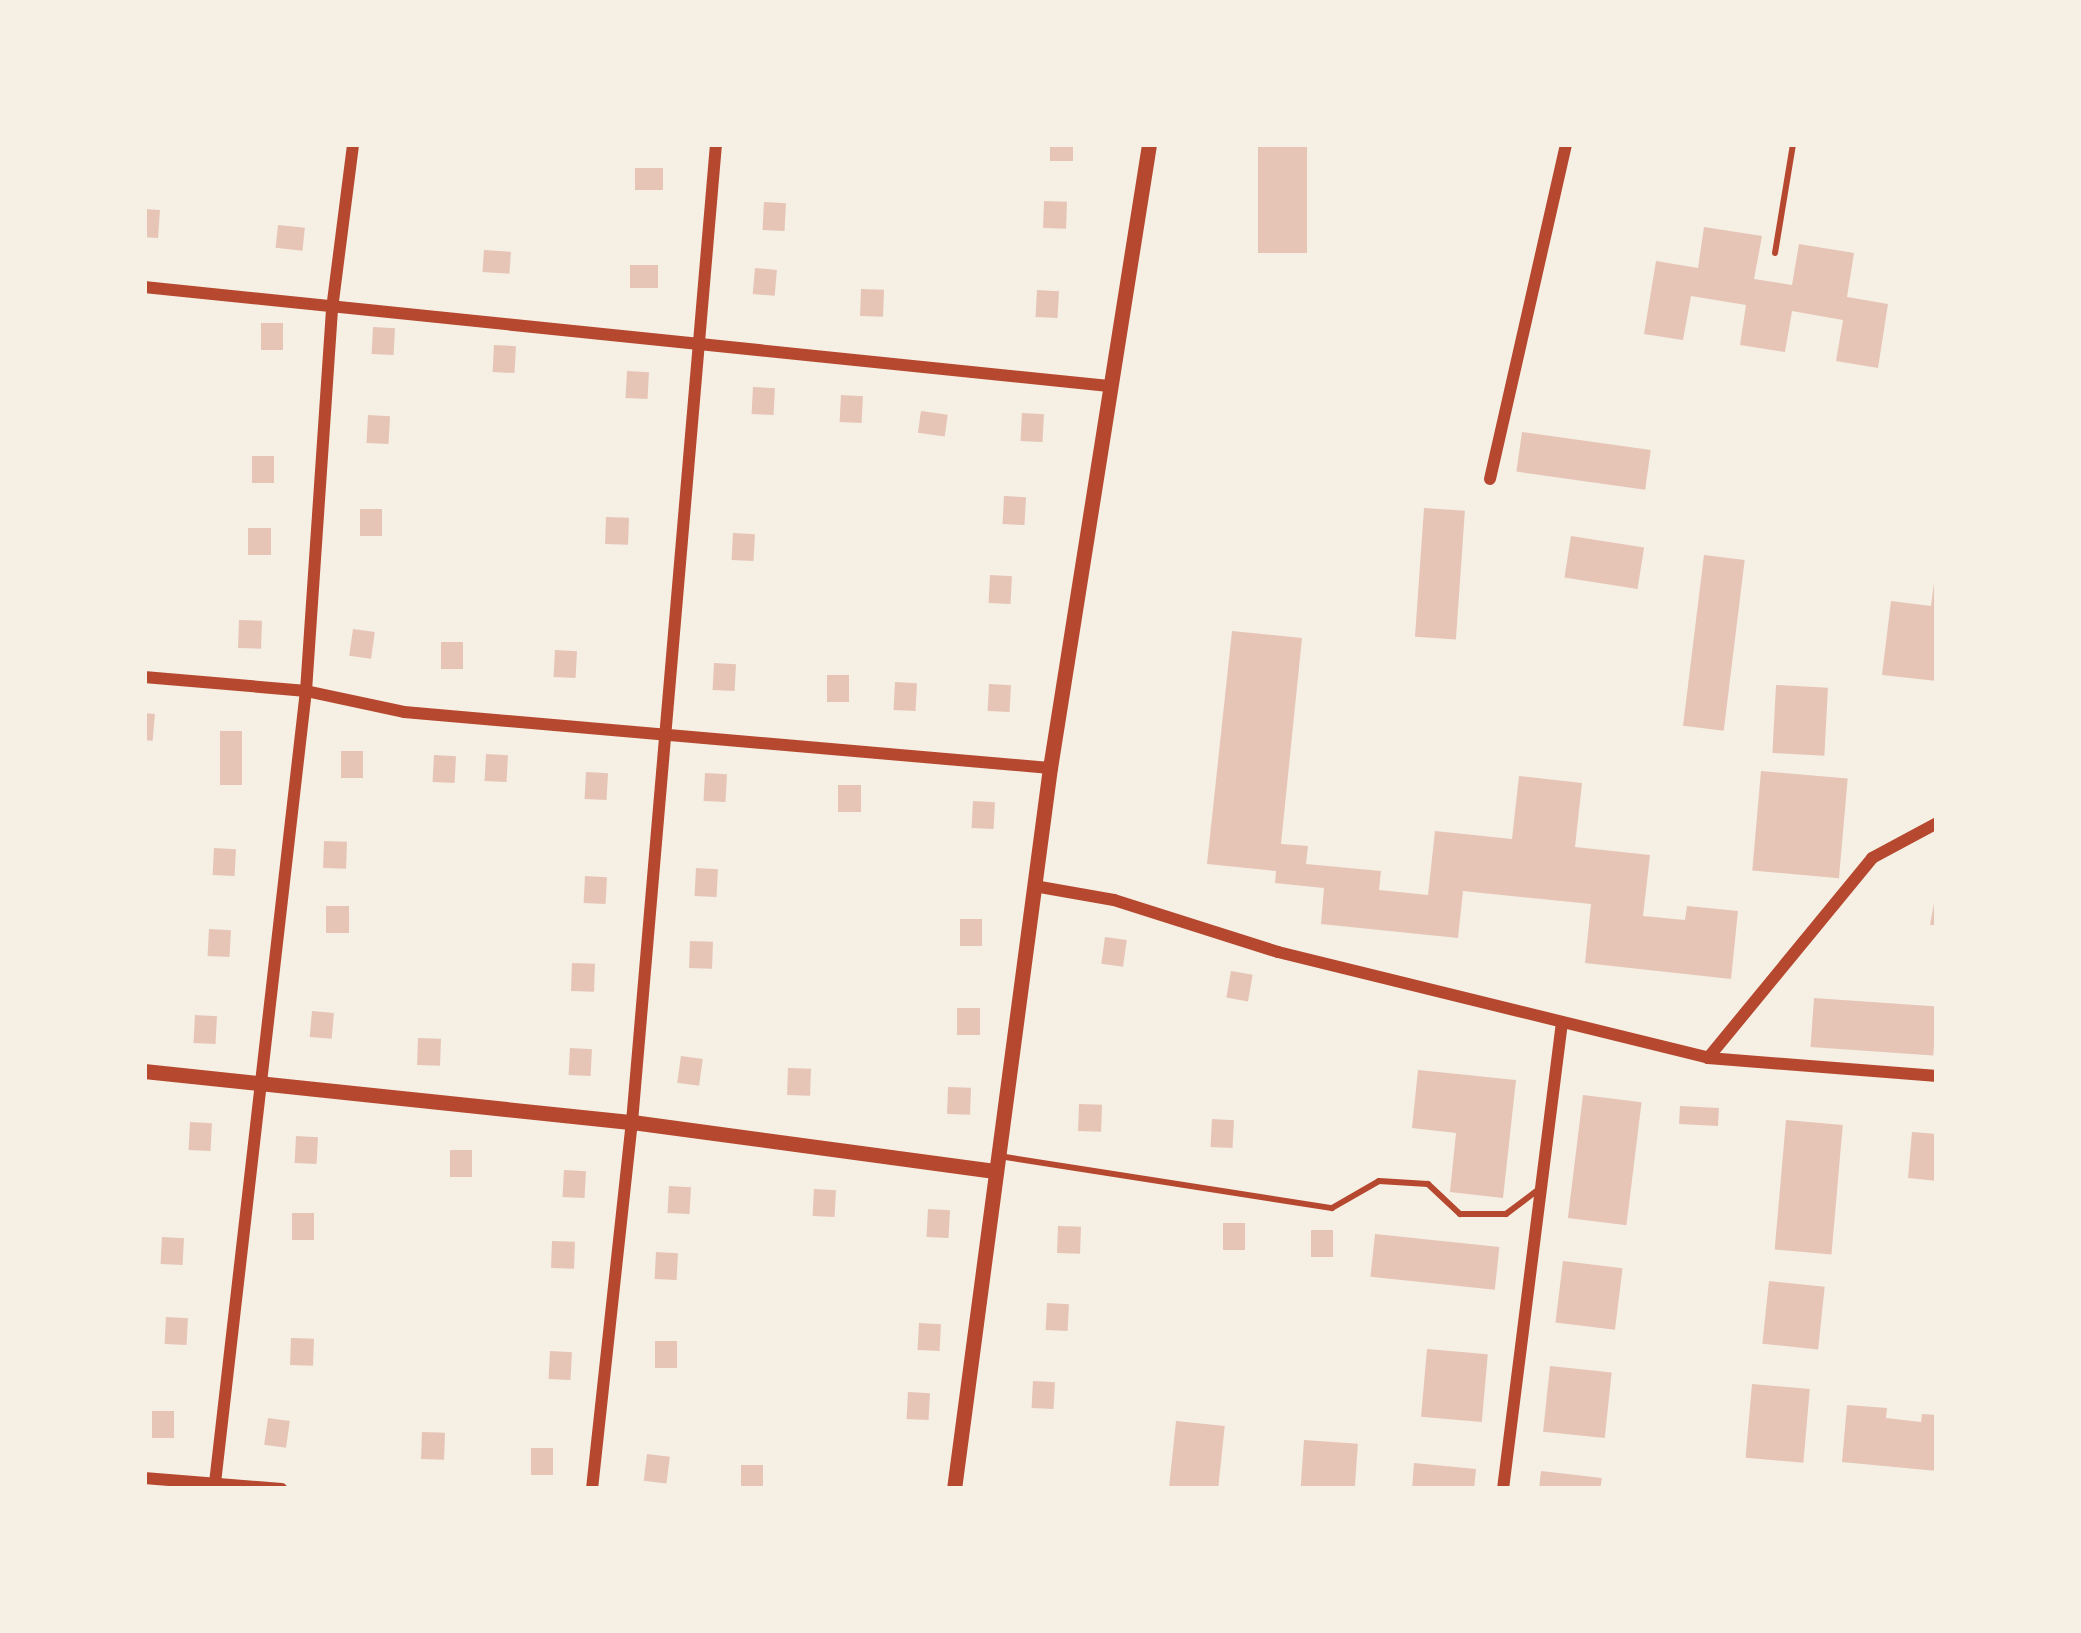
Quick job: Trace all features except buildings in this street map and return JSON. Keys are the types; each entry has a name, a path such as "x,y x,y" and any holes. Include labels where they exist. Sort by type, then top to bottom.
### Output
{"street":[{"path":"214,1483 256,1082 306,691 332,309 353,144"},
{"path":"592,1489 632,1122 695,338 716,144"},
{"path":"954,1489 994,1164 1040,887 1050,768 1149,144"},
{"path":"1490,479 1566,144"},
{"path":"144,287 332,309 695,338 1109,386"},
{"path":"144,677 306,691 404,712 666,729 1050,768"},
{"path":"1708,1058 1872,858 1937,823"},
{"path":"1040,887 1114,900 1279,952 1708,1058 1937,1076"},
{"path":"1503,1489 1562,1024"},
{"path":"144,1071 994,1164"},
{"path":"144,1478 282,1489"}],"lane":[{"path":"1775,253 1793,144"},
{"path":"994,1164 1332,1208 1379,1181 1428,1184 1460,1214 1506,1214 1538,1190"}]}
